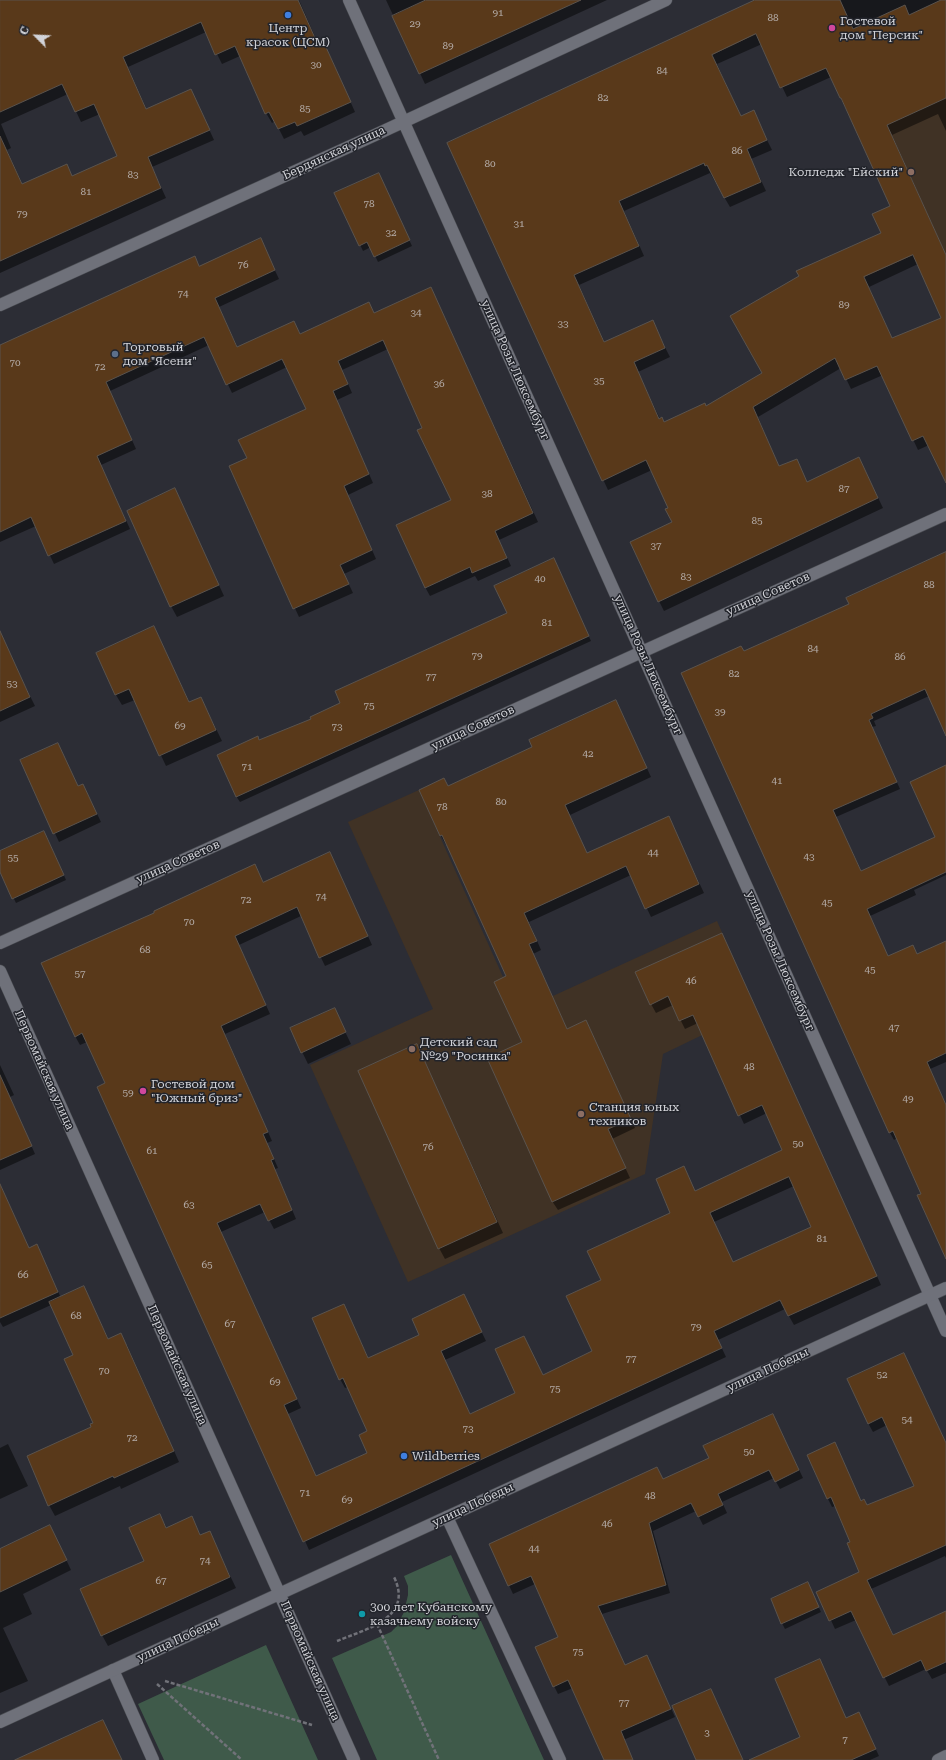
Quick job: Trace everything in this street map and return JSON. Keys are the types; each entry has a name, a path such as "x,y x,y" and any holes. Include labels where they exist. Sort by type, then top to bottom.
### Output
{"street":[{"name":"улица Розы Люксембург","path":"349,0 946,1331"},
{"name":"Бердянская улица","path":"0,305 666,0"},
{"name":"улица Советов","path":"0,943 946,514"},
{"name":"Первомайская улица","path":"0,971 354,1760"},
{"name":"улица Победы","path":"0,1722 946,1288"},
{"path":"447,1517 560,1760"},
{"path":"113,1670 152,1760"},
{"path":"938,1760 946,1756"}],"path":[{"path":"337,1641 378,1624 390,1615 398,1604 399,1592 394,1577"},
{"path":"378,1624 439,1760"},
{"path":"165,1681 312,1725"},
{"path":"157,1684 242,1760"}],"shaded area":[{"name":"Колледж \"Ейский\"","path":"946,59 946,328 860,138"},
{"path":"419,790 503,977 516,972 531,1006 717,921 756,1009 663,1054 645,1174 408,1282 310,1065 433,1009 348,822"}],"green space":[{"path":"451,1555 544,1760 377,1760 332,1658 391,1632 397,1626 404,1612 408,1595 408,1586 404,1576"},
{"path":"266,1645 318,1760 164,1760 138,1704"}],"building":[{"path":"0,0 298,0 319,47 325,45 351,102 297,126 295,122 278,129 269,112 265,114 235,46 215,55 201,22 123,57 146,109 191,89 210,130 148,157 161,188 0,261 0,136 22,184 67,164 72,176 117,156 94,104 75,112 62,84 0,112"},
{"path":"426,0 581,0 419,74 392,16"},
{"path":"755,0 840,0 853,29 905,5 909,15 941,0 946,0 946,98 887,125 946,255 946,483 923,436 912,441 877,366 845,380 835,358 753,407 779,466 797,459 807,482 859,457 878,498 658,602 630,542 672,522 665,509 668,508 646,460 602,481 447,143","holes":["756,34 780,88 826,68 890,206 872,214 881,233 796,271 799,276 730,316 762,373 706,406 705,403 664,422 662,417 659,419 634,362 665,348 653,320 604,342 574,275 639,246 619,201 704,163 705,166 707,165 724,198 761,182 747,149 767,140 754,110 741,116 712,55","913,255 941,318 892,338 864,277"]},
{"path":"379,173 410,240 374,257 367,242 359,246 334,193"},
{"path":"261,238 275,270 215,298 237,347 294,321 300,334 369,302 374,313 431,287 533,513 495,531 507,558 472,573 470,567 425,588 396,525 451,500 417,430 422,428 383,340 338,361 348,384 333,391 369,474 344,486 372,550 340,565 349,584 293,609 229,466 247,458 238,440 306,409 282,359 226,385 204,337 106,382 132,440 97,456 126,521 48,556 31,517 0,532 0,345 195,256 199,266"},
{"path":"175,488 219,585 170,607 127,511"},
{"path":"946,552 946,736 925,689 871,714 873,718 869,720 897,782 833,810 861,871 935,837 910,782 946,765 946,872 867,909 888,956 913,945 917,954 946,941 946,1053 927,1062 946,1105 946,1259 917,1195 921,1194 893,1131 889,1133 681,673 741,646 744,651 849,604 846,598"},
{"path":"554,558 589,636 236,797 217,755 258,736 259,740 311,719 310,717 340,703 335,691 507,613 494,586"},
{"path":"154,626 189,702 201,697 216,730 159,756 129,689 115,695 96,653"},
{"path":"0,631 30,697 0,711"},
{"path":"616,700 647,768 565,805 587,853 669,816 699,884 645,909 626,866 524,913 537,941 529,944 567,1029 586,1020 631,1119 608,1129 626,1168 552,1202 487,1058 522,1042 494,982 506,976 442,835 440,836 419,790 444,778 448,786 532,747 529,740"},
{"path":"58,743 78,786 83,784 97,814 53,834 20,760"},
{"path":"44,831 64,875 12,899 0,872 0,851"},
{"path":"330,852 368,936 319,958 297,907 235,936 266,1005 221,1026 268,1132 263,1134 274,1159 271,1160 292,1210 268,1221 260,1204 217,1223 297,1399 284,1405 316,1476 367,1453 359,1435 367,1431 343,1378 339,1380 312,1318 344,1304 368,1358 419,1335 412,1319 464,1294 482,1332 441,1351 470,1414 515,1393 495,1349 524,1336 543,1375 592,1351 566,1296 601,1280 587,1251 670,1213 656,1179 684,1166 695,1191 782,1150 762,1105 738,1116 693,1015 679,1021 668,996 650,1005 635,972 722,933 877,1276 788,1316 780,1300 714,1331 722,1348 303,1542 97,1087 105,1083 82,1033 75,1037 41,963 154,913 154,911 255,864 263,882","holes":["789,1177 811,1227 733,1262 710,1213"]},
{"path":"335,1008 346,1032 301,1053 290,1028"},
{"path":"417,1044 497,1222 438,1249 358,1071"},
{"path":"0,1075 32,1146 0,1160"},
{"path":"0,1184 29,1248 37,1244 58,1292 0,1318"},
{"path":"84,1286 108,1339 121,1333 174,1451 114,1478 113,1476 48,1506 27,1456 91,1427 90,1424 93,1423 64,1359 73,1355 49,1302"},
{"path":"904,1353 946,1443 946,1545 867,1580 893,1635 946,1611 946,1662 926,1671 921,1660 883,1678 851,1611 829,1621 816,1592 859,1572 847,1543 850,1542 831,1497 827,1499 807,1455 835,1442 861,1501 864,1499 867,1505 914,1486 882,1417 868,1424 847,1379"},
{"path":"773,1414 799,1470 775,1482 769,1470 718,1494 723,1505 698,1517 691,1503 649,1523 666,1585 598,1606 625,1665 647,1655 671,1709 621,1731 633,1760 604,1760 568,1680 553,1687 535,1647 558,1637 531,1576 508,1586 489,1544 657,1467 663,1479 709,1458 703,1446"},
{"path":"160,1514 166,1528 192,1516 200,1535 210,1531 230,1577 101,1636 80,1589 144,1561 129,1528"},
{"path":"50,1525 67,1560 0,1592 0,1549"},
{"path":"808,1582 819,1607 781,1624 771,1599"},
{"path":"820,1659 846,1718 859,1712 876,1749 851,1760 749,1760 800,1737 775,1679"},
{"path":"711,1689 743,1760 696,1760 672,1706"},
{"path":"103,1720 122,1760 15,1760"}],"place":[{"name":"Центр красок (ЦСМ)","path":"288,15"},
{"name":"Гостевой дом \"Персик\"","path":"832,28"},
{"name":"Колледж \"Ейский\"","path":"911,172"},
{"name":"Торговый дом \"Ясени\"","path":"115,354"},
{"name":"Детский сад №29 \"Росинка\"","path":"412,1049"},
{"name":"Гостевой дом \"Южный бриз\"","path":"143,1091"},
{"name":"Станция юных техников","path":"581,1114"},
{"name":"Wildberries","path":"404,1456"},
{"name":"300 лет Кубанскому казачьему войску","path":"362,1614"}]}
